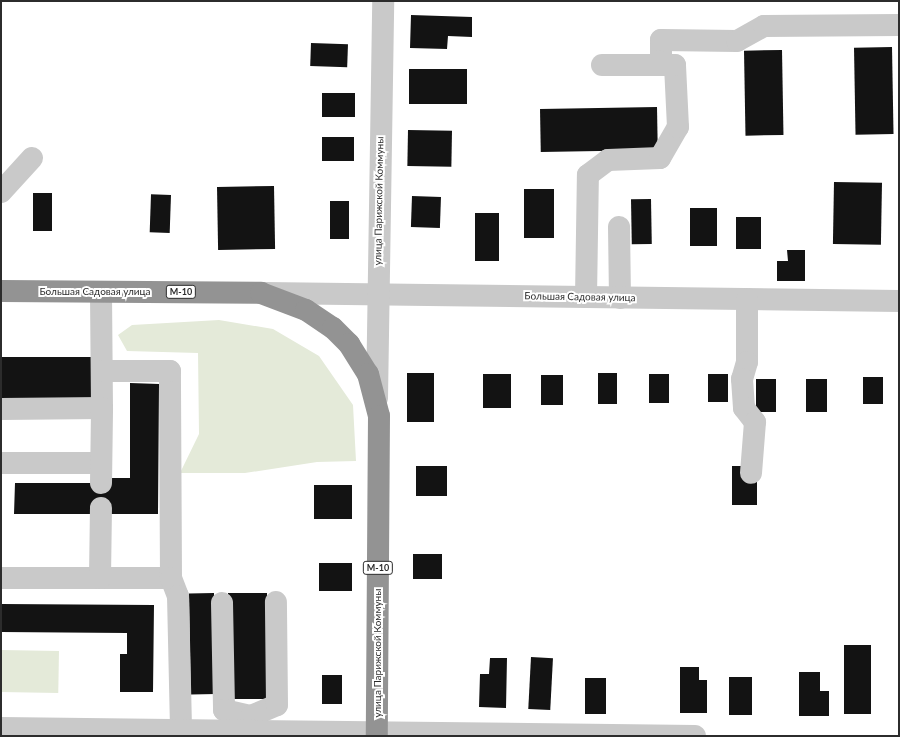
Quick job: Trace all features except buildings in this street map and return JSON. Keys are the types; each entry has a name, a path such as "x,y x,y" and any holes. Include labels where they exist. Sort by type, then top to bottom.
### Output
{"highway":[{"name":"Большая Садовая улица","path":"1,291 261,293 306,310 339,333"},
{"name":"улица Парижской Коммуны","path":"339,333 362,361 377,402 379,431 377,735"}],"street":[{"name":"улица Парижской Коммуны","path":"377,402 377,295 382,1"},
{"path":"661,65 661,40 737,41 764,26 899,25"},
{"path":"586,297 588,175 608,160 660,158 678,127 675,65 602,65"},
{"path":"1,192 32,158"},
{"path":"619,227 620,298"},
{"path":"1,462 101,473 101,292"},
{"name":"Большая Садовая улица","path":"261,293 899,301"},
{"path":"747,299 747,362 742,379 744,408 755,422 755,448 751,473"},
{"path":"102,371 170,371 171,578 178,596 181,731"},
{"path":"1,409 102,408"},
{"path":"100,578 101,508"},
{"path":"1,578 171,578"},
{"path":"251,724 277,706 276,602"},
{"path":"222,603 224,710 251,724"},
{"path":"1,728 181,731 251,724 377,735 695,736"}],"green space":[{"path":"219,320 273,329 319,356 353,405 356,461 317,462 245,473 180,473 199,434 198,353 127,351 118,335 132,325"},
{"path":"1,650 59,651 58,693 1,692"}]}
